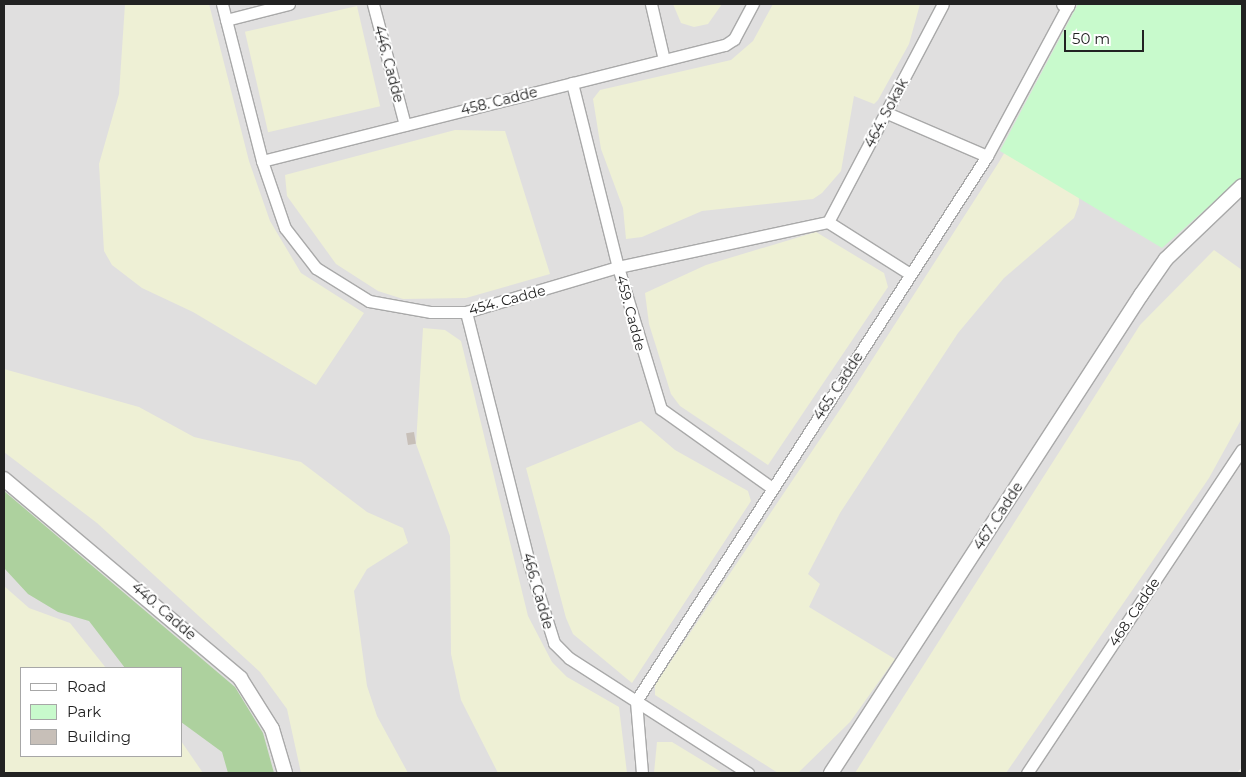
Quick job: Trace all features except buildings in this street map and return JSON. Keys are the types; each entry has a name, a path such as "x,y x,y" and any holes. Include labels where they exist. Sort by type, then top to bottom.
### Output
{"street":[{"name":"454. Cadde","path":"222,4 262,161 284,228 316,268 343,288 401,309 466,312 618,267 828,222"},
{"path":"226,20 289,4"},
{"name":"446. Cadde","path":"373,4 405,125"},
{"path":"651,4 664,60"},
{"name":"458. Cadde","path":"262,161 725,46 734,39 753,4"},
{"name":"464. Sokak","path":"828,222 943,4"},
{"name":"465. Cadde","path":"636,701 987,156 1067,4"},
{"name":"459. Cadde","path":"572,83 618,267 661,409 772,488"},
{"path":"886,113 987,156"},
{"name":"467. Cadde","path":"831,773 1166,259 1242,186"},
{"path":"828,222 910,274"},
{"name":"466. Cadde","path":"466,312 544,622 554,642 569,658 748,773"},
{"name":"468. Cadde","path":"1026,773 1242,450"},
{"name":"440. Cadde","path":"4,479 240,678 272,729 285,773"},
{"path":"636,701 642,773"}],"shaded area":[{"path":"4,4 1242,4 1242,767 1237,773 4,773"}],"green space":[{"path":"125,4 209,4 249,161 270,221 301,273 364,313 316,385 193,312 142,288 112,265 104,251 99,164 119,94"},
{"path":"673,4 722,4 708,24 694,27 681,23"},
{"path":"773,4 920,4 909,44 878,100 874,104 854,96 841,171 822,193 813,199 702,211 642,237 626,239 623,208 601,149 593,99 600,90 731,60 753,41"},
{"path":"1078,4 1242,4 1242,177 1162,248 1000,151"},
{"path":"357,6 380,106 268,132 245,32"},
{"path":"1075,31 1079,204 1074,218 1004,278 958,333 840,513 808,574 820,584 809,607 895,659 850,722 798,773 778,773 655,695 655,685 845,402 999,162"},
{"path":"455,130 505,131 550,274 466,298 403,299 378,291 336,264 287,196 285,175"},
{"path":"816,232 884,273 888,287 768,465 680,406 671,394 649,324 645,293 706,265"},
{"path":"1214,250 1242,270 1242,418 1209,478 1149,566 1006,773 855,773 1140,325"},
{"path":"423,328 445,330 461,341 528,616 552,662 567,677 619,707 627,773 498,773 461,700 451,654 450,536 416,444"},
{"path":"4,369 139,407 194,437 301,462 367,512 403,528 408,543 367,569 354,591 367,686 377,716 408,773 301,773 287,709 260,672 97,523 4,452"},
{"path":"641,421 675,450 748,491 751,501 632,683 573,634 566,618 526,468"},
{"path":"4,491 235,687 263,733 274,773 228,773 222,752 182,723 182,667 124,667 89,621 58,612 28,594 4,568"},
{"path":"4,586 29,608 70,623 105,667 20,667 20,757 182,757 182,742 203,773 4,773"},
{"path":"657,742 672,742 723,773 654,773"}]}
